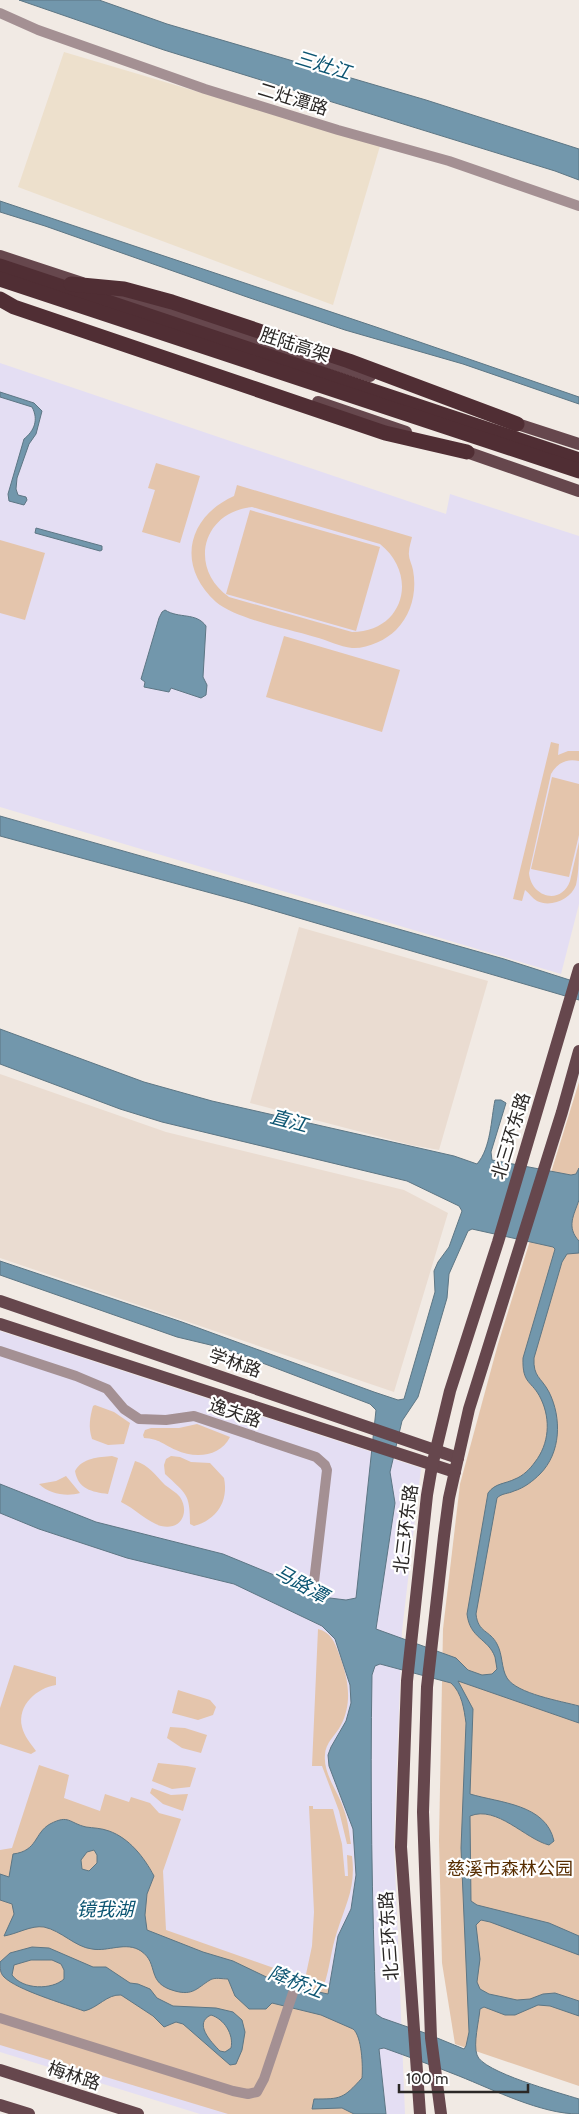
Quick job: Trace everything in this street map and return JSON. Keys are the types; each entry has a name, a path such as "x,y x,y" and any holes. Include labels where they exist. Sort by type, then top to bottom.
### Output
{"highway":[{"name":"胜陆高架","path":"0,266 579,460"},
{"name":"胜陆高架","path":"0,279 579,471"},
{"path":"49,283 124,288 172,302 349,361 517,424"},
{"path":"0,298 14,307 385,433 467,452"}],"main road":[{"path":"0,256 579,444"},
{"path":"0,298 467,452 579,491"},
{"name":"北三环东路","path":"420,2114 401,1847 407,1681 417,1580 432,1466 450,1391 498,1242 579,969"},
{"name":"北三环东路","path":"442,2114 431,2038 423,1812 427,1686 444,1536 455,1472 469,1409 579,1051"},
{"name":"学林路","path":"0,1301 458,1458"},
{"name":"学林路","path":"0,1324 455,1472"},
{"name":"梅林路","path":"0,2070 138,2114"},
{"path":"0,2105 29,2114"}],"street":[{"name":"二灶潭路","path":"0,13 38,30 206,89 338,130 449,161 579,206"},
{"name":"逸夫路","path":"0,1351 76,1376 107,1389 124,1409 139,1419 166,1420 194,1416 316,1457 325,1465 327,1470 314,1582"},
{"path":"0,2018 233,2091 248,2094 257,2092 264,2079 297,1981"}],"shaded area":[{"path":"64,52 380,146 333,305 18,187"},
{"path":"0,363 446,514 450,494 579,536 579,904 561,974 0,807"},
{"path":"299,927 488,981 439,1150 411,1145 250,1103"},
{"path":"0,1074 166,1132 404,1190 448,1213 394,1392 0,1258"},
{"path":"0,1331 421,1468 402,1631 394,1843 405,2114 200,2114 0,2052"}],"green space":[{"path":"156,463 200,476 180,543 142,532 155,490 148,488"},
{"path":"237,485 412,537 409,554 414,578 414,594 406,617 401,624 392,634 382,640 364,647 352,648 236,614 216,602 203,588 195,573 192,543 197,529 206,516 218,505 234,496","holes":["252,507 380,544 392,557 399,571 402,585 400,600 394,612 384,623 370,629 352,632 229,597 216,585 208,571 205,557 206,543 212,530 222,519 235,511"]},
{"path":"250,510 380,547 356,631 226,594"},
{"path":"0,540 45,553 25,620 0,613"},
{"path":"284,636 400,670 382,732 266,697"},
{"path":"551,742 559,744 558,755 568,751 579,751 579,761 570,760 563,762 551,774 529,873 531,881 540,893 554,896 560,894 566,889 570,881 579,842 577,880 570,894 560,901 542,903 535,900 525,890 522,901 513,899"},
{"path":"552,777 579,784 579,835 569,877 531,869"},
{"name":"慈溪市森林公园","path":"579,1082 579,2086 455,2044 442,1963 439,1840 443,1629 460,1484 498,1344"},
{"path":"95,1405 114,1412 130,1423 124,1444 108,1445 92,1439 90,1422 93,1406"},
{"path":"197,1424 230,1437 226,1444 214,1452 191,1455 157,1441 144,1438 143,1435 145,1430 151,1428 179,1428"},
{"path":"112,1456 118,1458 108,1494 91,1491 79,1482 75,1471 82,1463 91,1459"},
{"path":"171,1456 180,1457 191,1462 210,1463 224,1478 225,1495 223,1502 214,1515 202,1523 194,1526 190,1524 188,1500 182,1490 165,1474 164,1465 166,1459"},
{"path":"135,1461 148,1468 180,1497 183,1503 184,1514 182,1519 174,1526 168,1527 156,1524 121,1502"},
{"path":"66,1476 80,1493 70,1495 58,1494 39,1484 56,1481"},
{"path":"318,1629 329,1635 334,1642 347,1681 348,1698 345,1716 325,1751 325,1762 326,1769 342,1804 351,1844 347,1844 339,1811 322,1766 312,1766"},
{"path":"14,1665 56,1677 56,1685 36,1694 30,1699 23,1712 21,1719 23,1730 36,1751 31,1754 0,1744 0,1708"},
{"path":"178,1690 210,1700 216,1707 213,1715 198,1720 172,1713"},
{"path":"170,1727 185,1728 207,1735 201,1753 182,1748 167,1738"},
{"path":"158,1763 196,1768 190,1787 172,1789 152,1781"},
{"path":"39,1765 69,1775 64,1798 100,1811 105,1794 129,1802 131,1797 150,1803 159,1813 181,1819 163,1871 166,1930 305,1979 312,1946 314,1912 309,1806 313,1806 313,1809 333,1809 342,1844 345,1876 348,1876 347,1855 352,1856 353,1877 335,1938 324,1985 371,2002 380,2114 228,2114 0,2045 0,1850 12,1848"},
{"path":"152,1788 171,1795 188,1794 183,1811 163,1804 150,1793"}],"water":[{"path":"19,0 99,0 167,24 426,100 579,149 579,180 164,50"},
{"path":"0,201 579,397 579,404 463,364 345,330 0,212"},
{"path":"0,392 34,403 42,411 36,434 29,444 17,478 16,489 18,495 26,497 27,500 24,505 9,501 8,494 24,439 33,429 35,416 32,407 0,397"},
{"path":"36,528 102,546 102,550 35,533"},
{"path":"165,610 170,613 192,617 206,626 203,677 207,685 206,695 201,698 171,688 169,692 144,687 145,682 141,679 159,618"},
{"path":"0,816 504,959 579,983 579,1000 244,902 0,836"},
{"path":"0,1029 144,1082 212,1101 454,1156 477,1164 488,1142 495,1100 501,1100 506,1103 491,1152 492,1160 571,1175 576,1174 579,1168 579,1200 573,1216 572,1226 575,1236 579,1241 579,1253 567,1254 562,1262 534,1358 536,1373 549,1392 556,1413 556,1446 547,1466 537,1477 521,1488 497,1498 476,1614 479,1625 497,1644 505,1674 512,1684 529,1693 579,1706 579,1723 458,1681 473,1709 470,1794 508,1803 532,1812 542,1819 554,1841 549,1845 540,1842 511,1824 490,1815 470,1816 471,1901 477,1905 549,1923 579,1936 579,1955 490,1922 481,1920 476,1925 480,1959 477,1982 480,1989 489,1994 517,2000 555,1993 579,2001 579,2016 550,2006 538,2005 515,2015 505,2015 484,2007 480,2009 476,2039 477,2055 482,2062 506,2075 579,2099 579,2114 564,2113 534,2106 384,2048 379,2049 386,2114 354,2114 342,2108 312,2109 314,2099 330,2099 346,2094 362,2078 360,2045 353,2029 321,2015 272,2003 266,2009 249,2009 235,1996 228,1979 212,1979 186,1993 166,1988 156,1978 147,1956 135,1948 123,1947 98,1950 86,1948 44,1927 34,1927 4,1936 14,1914 12,1904 0,1900 0,1874 9,1877 13,1854 31,1846 41,1832 50,1824 56,1821 69,1820 86,1827 103,1829 116,1834 129,1843 146,1862 154,1876 147,1894 145,1915 147,1930 203,1952 233,1961 281,1984 328,1994 338,1936 351,1909 356,1875 353,1829 329,1766 328,1755 346,1721 351,1703 350,1685 335,1639 322,1626 234,1584 127,1558 39,1529 0,1513 0,1484 96,1522 223,1554 330,1598 346,1600 356,1598 376,1410 370,1404 223,1348 177,1337 0,1275 0,1261 182,1322 398,1400 404,1399 435,1292 434,1271 449,1247 462,1211 459,1206 407,1181 162,1122 120,1109 0,1064","holes":["472,1229 555,1249 523,1358 526,1378 538,1393 544,1407 547,1423 546,1440 540,1455 526,1472 518,1478 497,1485 488,1493 467,1614 475,1634 488,1646 495,1657 497,1669 492,1674 482,1675 468,1670 456,1658 376,1629 395,1503 390,1472 402,1421 418,1397 447,1298 449,1274 468,1231","380,1664 451,1683 458,1692 463,1707 466,1723 461,1848 469,2032 464,2049 376,2014 371,1802 372,1675 375,1666","94,1850 97,1855 97,1863 89,1871 82,1869 81,1860 87,1852"]},
{"path":"32,1947 49,1948 93,1967 106,1967 130,1983 150,1989 157,1998 173,2006 216,2008 233,2012 242,2020 245,2032 242,2050 236,2064 230,2065 183,2024 176,2022 164,2027 153,2016 121,1995 111,1997 84,2011 19,1987 4,1977 1,1972 0,1962 10,1953","holes":["31,1960 52,1960 61,1964 64,1970 64,1979 59,1983 45,1987 23,1984 12,1975 14,1965","211,2015 220,2020 229,2032 232,2043 231,2048 225,2052 220,2051 205,2033 204,2023 206,2018"]}],"water label":[{"name":"三灶江","path":"323,65"},
{"name":"直江","path":"289,1121"},
{"name":"马路潭","path":"301,1584"},
{"name":"镜我湖","path":"105,1909"},
{"name":"降桥江","path":"296,1982"}]}
